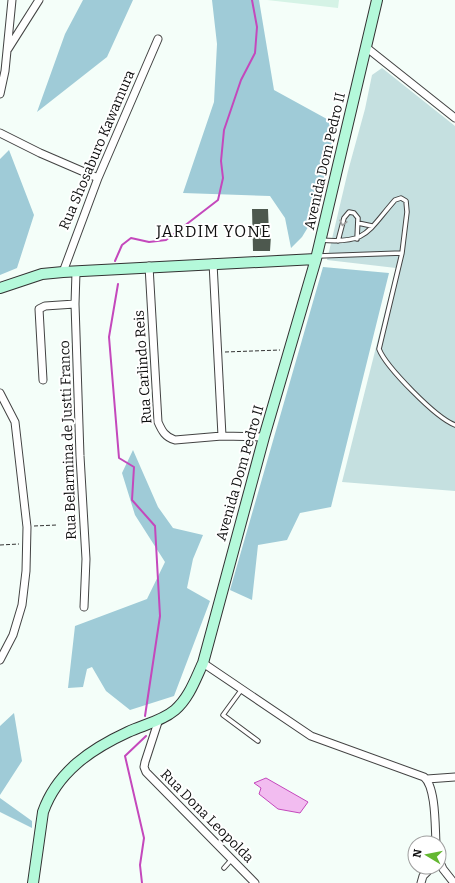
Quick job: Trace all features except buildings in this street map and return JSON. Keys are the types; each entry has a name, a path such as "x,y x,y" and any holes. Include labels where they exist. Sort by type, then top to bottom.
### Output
{"street":[{"path":"0,94 7,52 12,0"},
{"path":"7,52 39,0"},
{"name":"Avenida Dom Pedro II","path":"33,883 43,812 46,802 64,775 94,750 175,710 184,701 191,690 203,663 264,437 291,350 321,240 377,0"},
{"name":"Rua Shosaburo Kawamura","path":"63,272 98,178 158,39"},
{"path":"367,48 455,118"},
{"path":"0,133 40,153 98,178"},
{"path":"0,288 42,274 149,266 304,260 316,257"},
{"path":"304,260 313,270"},
{"path":"213,263 222,436"},
{"name":"Rua Carlindo Reis","path":"149,266 158,422 161,431 168,438 175,440 222,436 264,437"},
{"name":"Rua Belarmina de Justti Franco","path":"76,272 75,304 86,559 84,607"},
{"path":"43,380 39,309 45,306 75,304"},
{"path":"0,393 15,422 27,527 22,605 13,635 0,660"},
{"path":"203,663 316,739 420,774 427,779 432,794 435,835"},
{"name":"Rua Dona Leopolda","path":"159,719 145,762 145,770 256,883"},
{"path":"427,779 455,778"},
{"path":"447,873 454,883"}],"lane":[{"path":"321,240 338,241 361,238 396,198 404,199 407,204 407,212 402,253 379,349 386,360 433,412 448,423 455,426"},
{"path":"338,241 347,213 357,215 357,239"},
{"path":"358,222 372,226"},
{"path":"316,257 402,253"},
{"path":"242,690 223,715 258,741"},
{"path":"224,868 232,859"}],"path":[{"path":"217,352 291,350"},
{"path":"27,527 57,525"},
{"path":"0,545 27,543"}],"green space":[{"path":"267,0 339,0 338,8"}],"shaded area":[{"path":"83,0 133,0 107,57 37,112 65,34"},
{"path":"212,0 259,0 274,90 336,124 316,214 302,237 291,248 285,218 270,196 183,193 214,102 217,44"},
{"path":"382,68 455,126 455,491 342,482 396,268 327,260 348,171 365,109 372,75"},
{"path":"9,150 34,215 17,268 0,275 0,159"},
{"path":"323,267 389,273 331,507 300,513 287,540 258,545 252,600 230,590"},
{"path":"133,450 158,507 173,528 203,535 193,559 187,588 210,601 174,696 130,710 106,691 92,667 87,669 83,687 68,688 75,626 147,599 165,562 135,515 122,473"},
{"path":"14,713 22,761 0,795 0,726"},
{"path":"266,778 308,802 300,813 278,809 259,794 261,788 254,783"},
{"path":"0,798 32,821 32,828 0,812"}],"waterway":[{"path":"115,261 122,245 131,238 149,242 166,240 218,200 223,178 221,161 224,130 241,80 255,53 257,27 252,0"},
{"path":"118,284 109,337 119,458 134,467 132,500 155,526 160,616 145,716"},
{"path":"142,883 140,865 144,838 125,756 146,736"}],"district":[{"name":"JARDIM YONE","path":"214,231"}]}
